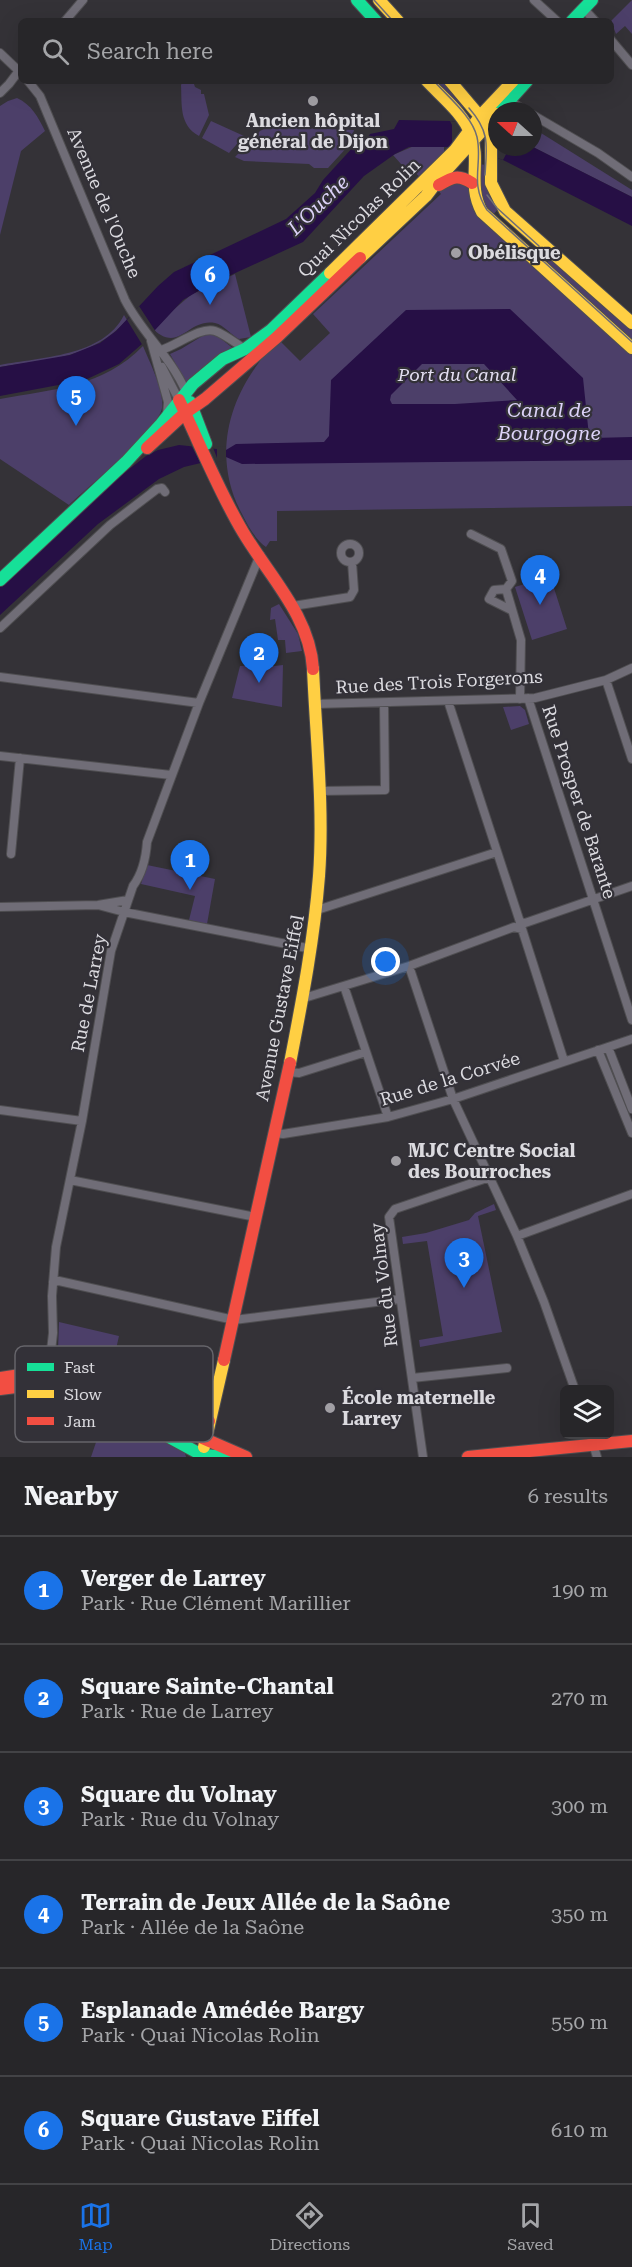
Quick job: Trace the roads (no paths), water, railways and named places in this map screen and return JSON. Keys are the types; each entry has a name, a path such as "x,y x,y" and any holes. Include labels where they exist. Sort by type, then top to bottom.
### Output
{"main road":[{"path":"357,0 373,18"},
{"path":"589,13 602,0"},
{"path":"382,1 396,18"},
{"path":"430,84 475,133 490,156 491,183 505,211 632,323"},
{"path":"453,84 471,105 475,133 472,183 476,200 486,216 632,348"},
{"path":"503,102 512,84"},
{"path":"475,133 505,97 523,84"},
{"path":"475,133 488,122"},
{"name":"Quai Nicolas Rolin","path":"395,218 426,196 475,133"},
{"name":"Quai Nicolas Rolin","path":"0,580 126,462 167,415 298,315 395,218 475,133"},
{"path":"426,196 448,177 462,177 472,183"},
{"name":"Quai Nicolas Rolin","path":"126,462 165,433 185,403 244,349 274,333"},
{"path":"141,452 185,403"},
{"name":"Avenue Gustave Eiffel","path":"185,403 232,514 293,606 312,653 318,791 317,910 304,998 234,1320 213,1405"},
{"path":"165,433 178,429 200,439"},
{"path":"0,1378 15,1376"},
{"path":"0,1389 15,1387"},
{"path":"468,1457 632,1441"},
{"path":"178,1442 202,1456 240,1456"},
{"path":"207,1442 240,1456"}],"street":[{"path":"68,18 83,0"},
{"path":"534,0 554,18"},
{"path":"614,43 631,63"},
{"path":"0,52 18,69"},
{"path":"0,93 18,73"},
{"name":"Avenue de l'Ouche","path":"30,84 40,96 132,313 150,337 185,403"},
{"path":"505,97 512,102"},
{"path":"542,121 598,153 632,177"},
{"path":"158,351 207,330 214,331 244,349"},
{"name":"Avenue de l'Ouche","path":"158,351 168,402 167,415"},
{"path":"0,628 137,502 157,489 165,492"},
{"name":"Rue Prosper de Barante","path":"471,534 501,549 512,581 506,589 521,640 524,698 594,899 632,1020"},
{"name":"Rue de Larrey","path":"52,1346 56,1247 82,1121 111,951 147,853 147,842 171,775 260,555"},
{"path":"293,606 350,597 354,590 352,562"},
{"path":"506,589 494,590 489,599 511,610"},
{"name":"Rue des Trois Forgerons","path":"315,704 524,698 606,680 632,668"},
{"path":"0,677 199,703"},
{"path":"606,680 632,759"},
{"path":"448,701 519,921 524,926 564,1061"},
{"path":"318,791 385,789 384,703"},
{"path":"0,756 171,775"},
{"path":"11,854 20,758"},
{"path":"317,910 497,852"},
{"path":"304,998 409,966 632,886"},
{"path":"0,908 98,905 128,900"},
{"path":"98,905 312,949"},
{"path":"409,966 453,1099 517,1236 544,1302 573,1385"},
{"path":"344,986 388,1117"},
{"name":"Rue de la Corvée","path":"274,1133 283,1134 388,1117 453,1099 632,1039"},
{"path":"608,1047 632,1109"},
{"path":"598,1050 632,1133"},
{"path":"288,1072 298,1073 366,1052"},
{"path":"0,1110 82,1121"},
{"name":"Rue du Volnay","path":"423,1457 389,1217 395,1209 490,1177"},
{"path":"70,1180 256,1217"},
{"path":"517,1236 632,1194"},
{"path":"53,1282 59,1281 234,1320 400,1299"},
{"path":"412,1378 507,1368"}],"water":[{"name":"L'Ouche","path":"399,120 450,121 481,126 488,135 488,155 449,147 409,147 364,176 303,242 207,286 183,300 142,344 119,364 85,380 0,396 0,367 70,355 100,343 116,331 174,272 286,219 315,193 323,180 355,145 367,139 370,134 394,129"},
{"path":"542,152 632,197 632,226 492,156 542,156"},
{"name":"Canal de Bourgogne","path":"510,309 583,378 589,436 593,438 632,437 632,460 242,464 226,457 184,467 159,479 98,524 0,615 0,587 114,481 146,456 158,450 179,445 226,450 236,444 324,442 329,436 331,380 406,310","holes":["422,364 484,364 517,400 455,404 392,404 390,400 391,395"]}],"tram line":[{"path":"374,0 390,18"},
{"path":"437,84 465,114 474,129 478,147 479,191 487,210 632,342"},
{"path":"469,108 481,124 486,139 485,175"},
{"path":"487,195 497,208 539,246"}],"place":[{"name":"Ancien hôpital général de Dijon","path":"313,101"},
{"name":"Obélisque","path":"456,253"},
{"name":"Square Gustave Eiffel","path":"210,305"},
{"name":"Esplanade Amédée Bargy","path":"76,426"},
{"name":"Terrain de Jeux Allée de la Saône","path":"540,605"},
{"name":"Square Sainte-Chantal","path":"259,683"},
{"name":"Verger de Larrey","path":"190,890"},
{"name":"MJC Centre Social des Bourroches","path":"396,1161"},
{"name":"Square du Volnay","path":"464,1288"},
{"name":"École maternelle Larrey","path":"330,1408"}],"park label":[{"name":"Port du Canal","path":"457,375"}]}
